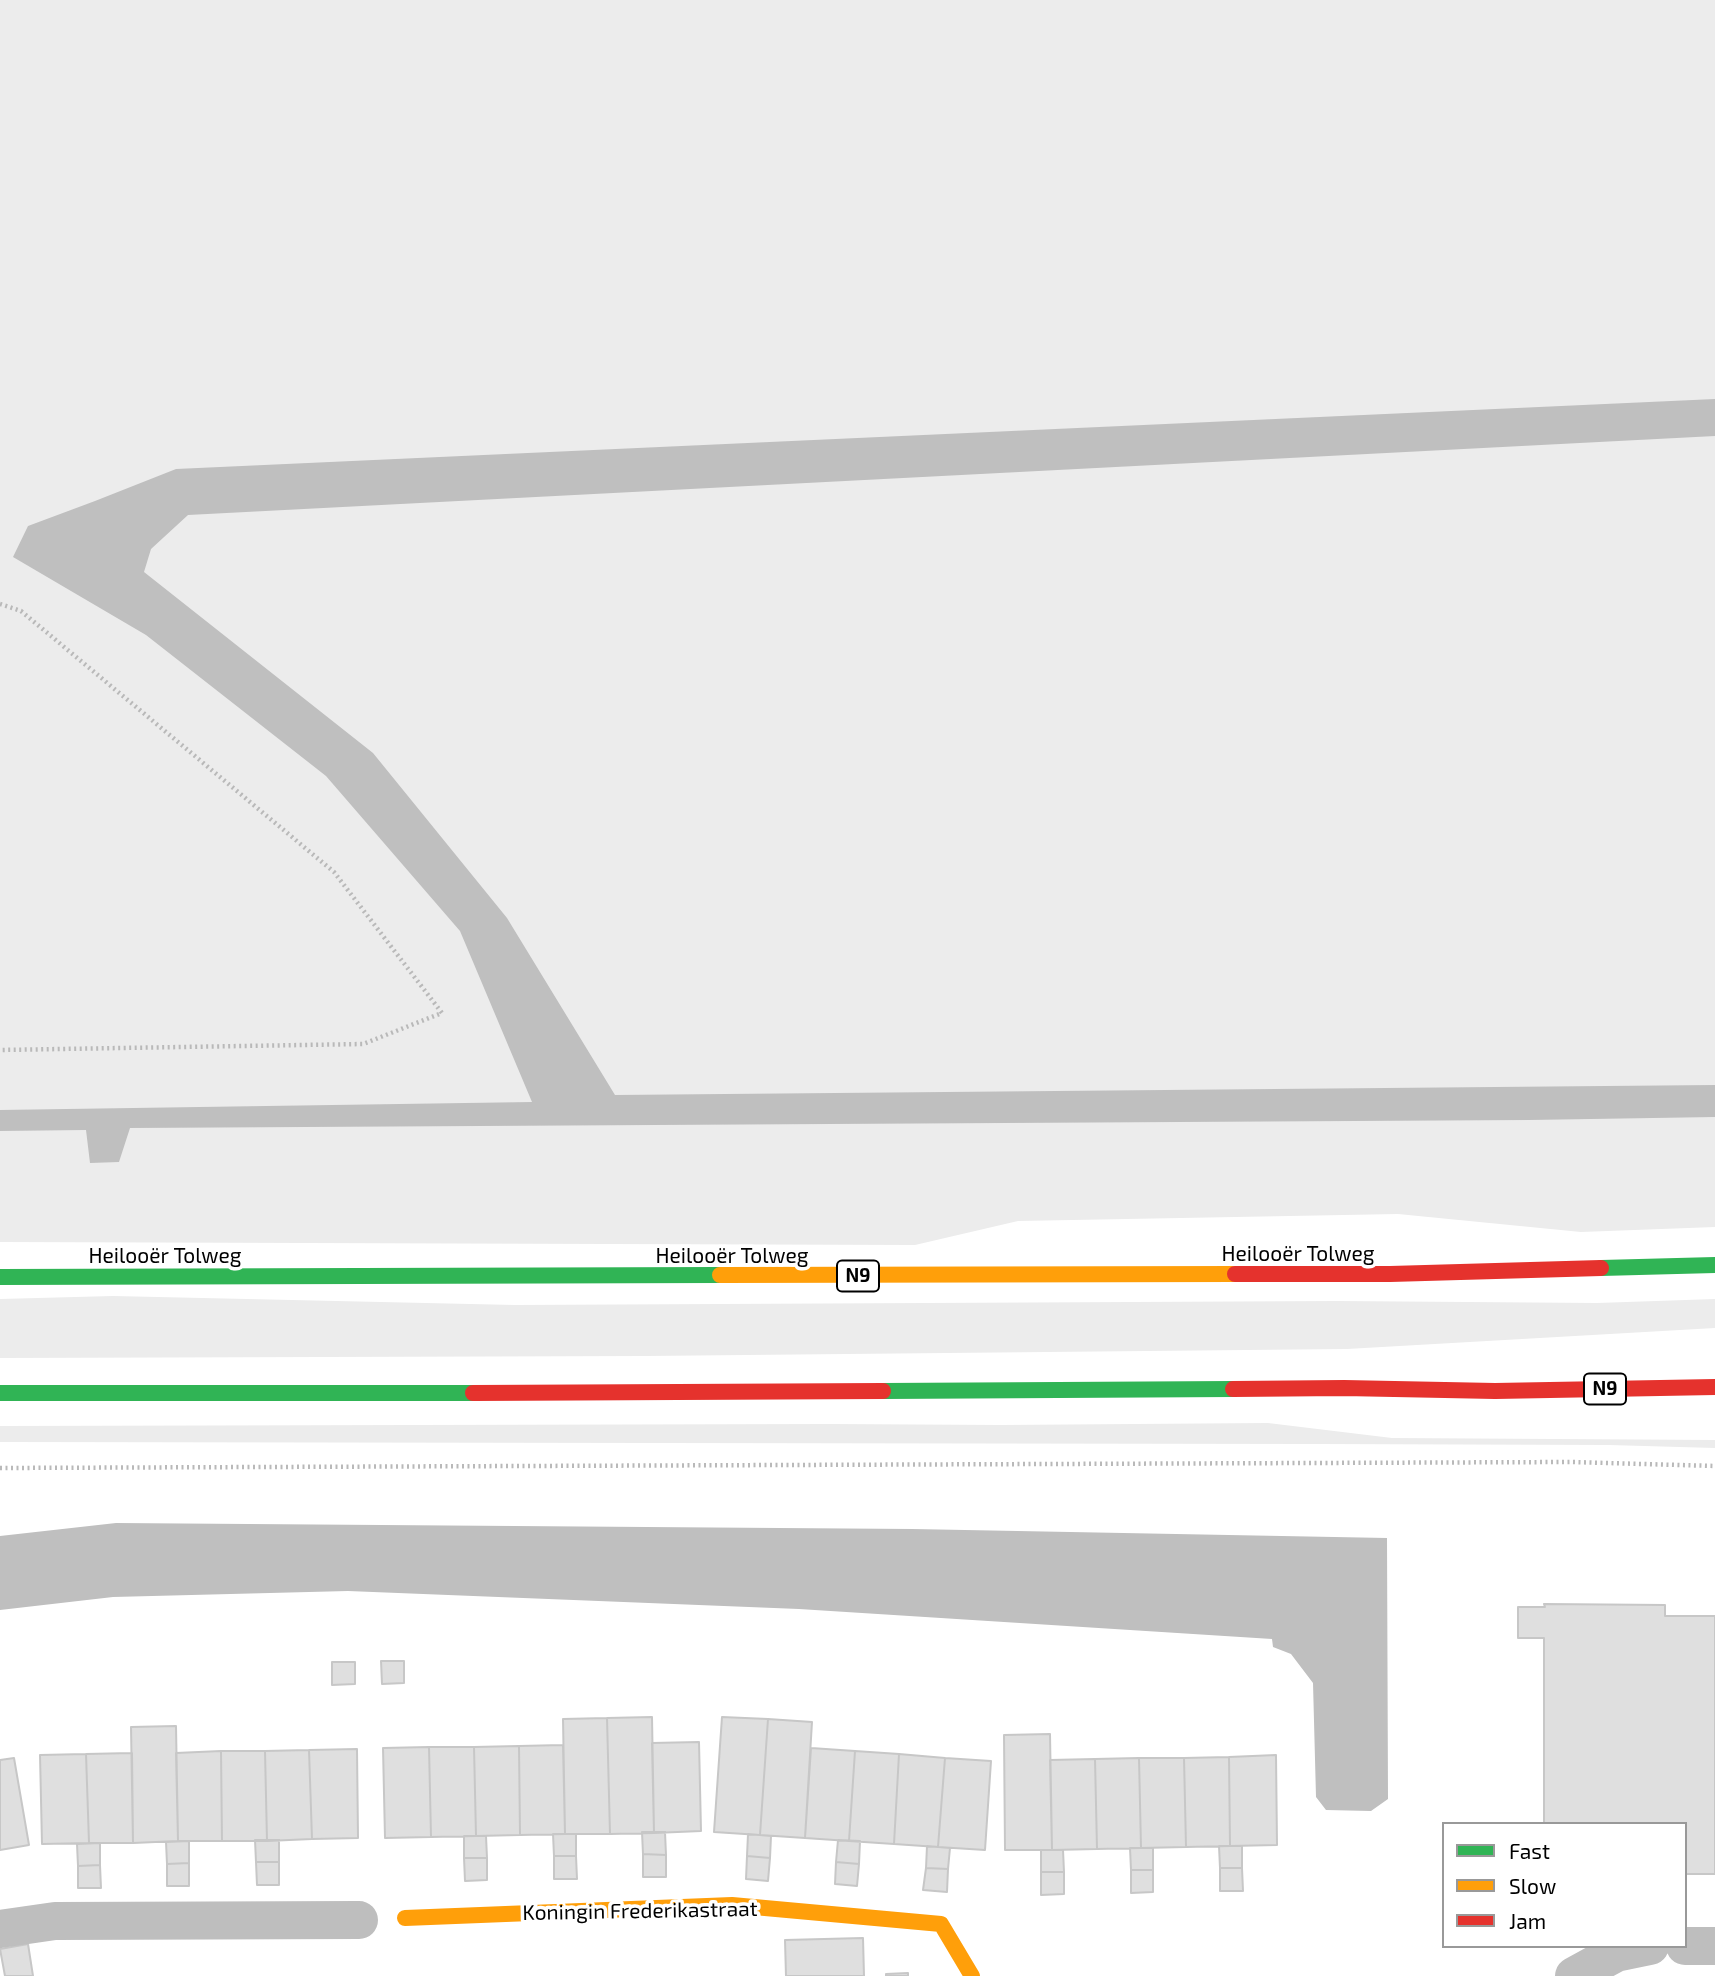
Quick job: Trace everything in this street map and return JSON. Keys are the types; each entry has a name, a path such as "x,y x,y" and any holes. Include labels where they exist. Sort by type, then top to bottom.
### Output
{"main road":[{"name":"Heilooër Tolweg","path":"0,1278 1377,1275 1715,1265"},
{"name":"N9","path":"0,1393 621,1393 1344,1388 1495,1391 1715,1387"},
{"name":"Koningin Frederikastraat","path":"405,1918 732,1905 941,1924 972,1976"}],"street":[{"path":"0,1929 55,1921 359,1920"},
{"path":"1687,1945 1715,1945"},
{"path":"1574,1976 1616,1953 1640,1948"}],"path":[{"path":"0,604 21,611 334,872 442,1013 363,1044 0,1050"},
{"path":"0,1468 1543,1462 1715,1466"}],"shaded area":[{"path":"0,0 1715,0 1715,1227 1581,1232 1398,1214 1018,1221 915,1245 0,1242"},
{"path":"1715,399 1715,436 188,515 151,549 144,572 373,753 507,918 615,1095 1715,1085 1715,1117 130,1128 119,1162 90,1163 86,1130 0,1131 0,1110 532,1102 460,931 326,776 146,635 13,557 28,526 176,469"},
{"path":"113,1296 515,1305 1337,1301 1597,1303 1715,1299 1715,1328 1347,1349 646,1356 0,1358 0,1299"},
{"path":"1268,1423 1392,1438 1715,1440 1715,1448 1609,1445 0,1442 0,1426"},
{"path":"116,1523 912,1529 1387,1538 1388,1799 1371,1811 1326,1810 1316,1797 1313,1683 1291,1654 1273,1647 1272,1639 799,1609 348,1591 113,1597 0,1610 0,1536"}],"building":[{"path":"1544,1604 1665,1605 1665,1616 1715,1616 1715,1874 1687,1874 1687,1822 1544,1822 1544,1638 1518,1638 1518,1607 1545,1607"},
{"path":"381,1661 404,1661 404,1683 382,1684"},
{"path":"332,1662 355,1662 355,1684 332,1685"},
{"path":"652,1717 654,1833 610,1834 607,1718"},
{"path":"722,1717 768,1719 760,1835 714,1832"},
{"path":"607,1718 610,1834 565,1834 563,1719"},
{"path":"768,1719 812,1722 805,1838 760,1835"},
{"path":"176,1726 178,1841 133,1843 131,1727"},
{"path":"1050,1734 1052,1850 1005,1850 1004,1735"},
{"path":"699,1742 701,1831 654,1833 652,1743"},
{"path":"563,1745 565,1834 520,1835 519,1746"},
{"path":"519,1746 520,1835 476,1836 474,1747"},
{"path":"429,1747 431,1837 385,1838 383,1748"},
{"path":"429,1747 474,1747 476,1836 431,1837"},
{"path":"811,1748 855,1751 849,1841 805,1838"},
{"path":"357,1749 358,1838 312,1839 309,1750"},
{"path":"309,1750 312,1839 267,1841 265,1751"},
{"path":"221,1751 222,1841 178,1841 176,1753"},
{"path":"221,1751 265,1751 267,1841 222,1841"},
{"path":"855,1751 899,1754 894,1844 849,1841"},
{"path":"132,1753 133,1843 89,1843 86,1754"},
{"path":"86,1754 89,1843 42,1844 40,1755"},
{"path":"899,1754 945,1758 938,1847 894,1844"},
{"path":"1276,1755 1277,1845 1230,1846 1229,1757"},
{"path":"1229,1757 1230,1846 1186,1847 1184,1758"},
{"path":"14,1758 29,1845 0,1850 0,1760"},
{"path":"945,1758 991,1761 985,1850 938,1847"},
{"path":"1139,1758 1184,1758 1186,1847 1141,1848"},
{"path":"1139,1758 1141,1848 1097,1849 1095,1759"},
{"path":"1095,1759 1097,1849 1052,1850 1050,1760"},
{"path":"642,1832 665,1832 666,1855 643,1854"},
{"path":"553,1834 576,1834 576,1856 554,1856"},
{"path":"748,1834 771,1836 770,1858 747,1856"},
{"path":"464,1836 486,1836 487,1858 464,1858"},
{"path":"255,1840 279,1840 279,1862 256,1862"},
{"path":"838,1840 860,1841 859,1864 836,1862"},
{"path":"189,1841 189,1863 167,1864 166,1842"},
{"path":"100,1843 100,1865 78,1866 77,1844"},
{"path":"927,1846 950,1848 948,1869 926,1868"},
{"path":"1219,1846 1242,1846 1242,1868 1220,1868"},
{"path":"1130,1848 1153,1848 1153,1870 1131,1870"},
{"path":"1041,1850 1063,1850 1064,1872 1041,1872"},
{"path":"643,1854 666,1855 666,1877 643,1877"},
{"path":"554,1856 576,1856 577,1879 554,1879"},
{"path":"747,1856 770,1858 768,1881 746,1879"},
{"path":"464,1858 487,1858 487,1880 465,1881"},
{"path":"256,1862 279,1862 279,1885 257,1885"},
{"path":"836,1862 859,1864 857,1886 835,1884"},
{"path":"189,1863 189,1886 167,1886 167,1864"},
{"path":"100,1865 101,1888 78,1888 78,1866"},
{"path":"926,1868 948,1869 947,1892 923,1890"},
{"path":"1220,1868 1242,1868 1243,1891 1220,1891"},
{"path":"1131,1870 1153,1870 1153,1892 1131,1893"},
{"path":"1041,1872 1064,1872 1064,1894 1041,1895"},
{"path":"863,1938 864,1976 786,1976 785,1940"},
{"path":"28,1944 33,1976 5,1976 0,1949"},
{"path":"908,1973 908,1976 886,1976 886,1974"}],"traffic: fast":[{"path":"1601,1268 1715,1265"},
{"path":"0,1277 720,1275"},
{"path":"883,1391 1233,1389"},
{"path":"0,1393 473,1393"}],"traffic: slow":[{"path":"720,1275 1235,1274"},
{"path":"405,1918 732,1905 941,1924 972,1976"}],"traffic: jam":[{"path":"1235,1274 1390,1274 1601,1268"},
{"path":"1233,1389 1495,1391 1715,1387"},
{"path":"473,1393 883,1391"}]}
